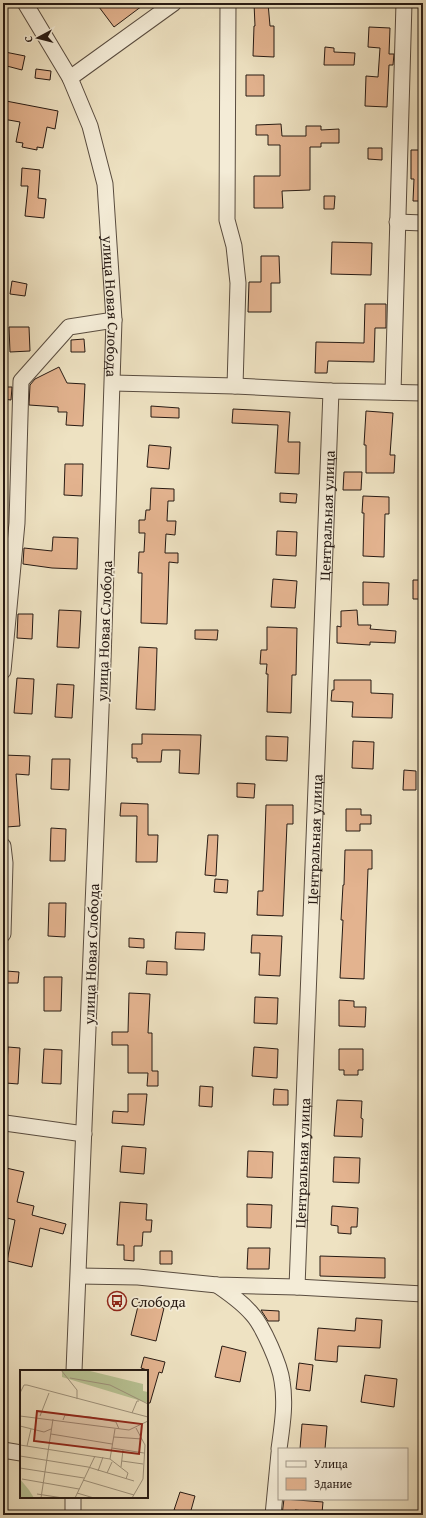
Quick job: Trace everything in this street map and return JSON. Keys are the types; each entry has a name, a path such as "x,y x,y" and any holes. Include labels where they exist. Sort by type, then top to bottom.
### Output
{"street":[{"name":"улица Новая Слобода","path":"25,3 70,78 90,126 105,184 114,320 113,383 79,1276 74,1370"},
{"path":"70,78 174,3"},
{"path":"228,3 227,220 234,246 238,283 235,386"},
{"path":"393,392 404,3"},
{"path":"397,222 423,224"},
{"path":"3,671 16,523 21,381 69,327 114,320"},
{"path":"113,383 423,393"},
{"name":"Центральная улица","path":"297,1287 331,391"},
{"path":"3,846 5,864 3,934"},
{"path":"3,1121 5,1123 84,1134"},
{"path":"79,1276 138,1277 217,1285 297,1287 423,1294"},
{"path":"217,1285 238,1299 254,1315 273,1351 282,1381 284,1410 279,1448"},
{"path":"3,1450 20,1454"},
{"path":"272,1515 278,1462"},
{"path":"73,1498 73,1515"}],"building":[{"path":"96,3 146,3 114,27"},
{"path":"254,3 268,3 270,26 274,26 274,57 253,56 255,26"},
{"path":"369,27 390,28 389,54 394,54 393,65 389,65 387,107 365,106 366,76 378,77 380,48 368,47"},
{"path":"325,47 334,48 334,52 355,53 354,65 324,65"},
{"path":"5,52 25,56 22,70 3,65"},
{"path":"36,69 51,71 50,80 35,78"},
{"path":"246,75 264,75 264,96 246,96"},
{"path":"6,101 58,111 55,129 47,127 43,148 37,147 37,150 22,147 23,143 16,142 20,122 3,119"},
{"path":"281,124 282,136 306,136 306,126 321,126 321,130 339,129 339,143 321,143 321,147 310,147 310,190 282,191 283,208 254,208 254,176 280,176 280,145 268,145 268,135 256,135 256,125"},
{"path":"368,148 382,148 382,160 368,159"},
{"path":"411,150 423,150 423,201 413,201 414,179 411,179"},
{"path":"22,168 40,170 38,198 46,199 44,218 25,216 28,186 21,186"},
{"path":"324,196 335,196 334,209 324,209"},
{"path":"332,242 372,243 371,275 331,274"},
{"path":"261,256 279,256 280,283 271,283 271,312 248,312 249,282 261,282"},
{"path":"12,281 27,284 25,296 10,294"},
{"path":"365,304 386,304 386,328 375,328 374,362 328,361 327,373 315,373 316,342 364,343"},
{"path":"9,327 29,327 30,351 10,352"},
{"path":"84,339 85,352 71,352 71,340"},
{"path":"59,367 67,383 85,384 83,426 66,425 67,412 58,412 58,407 29,405 30,385 35,379"},
{"path":"3,387 12,387 11,400 3,399"},
{"path":"151,406 179,408 179,418 151,417"},
{"path":"233,409 290,412 288,442 300,442 299,474 275,473 278,425 232,423"},
{"path":"366,411 393,413 390,455 395,455 394,473 366,473 366,445 364,445"},
{"path":"149,445 171,447 169,469 147,467"},
{"path":"65,464 83,464 82,496 64,495"},
{"path":"344,472 362,472 361,490 343,490"},
{"path":"151,488 174,489 174,501 168,501 167,521 176,521 175,535 166,534 165,553 178,553 178,563 169,562 167,624 141,623 142,573 138,573 139,552 144,552 145,533 139,533 139,520 145,520 146,510 150,510"},
{"path":"280,493 297,494 296,503 280,502"},
{"path":"363,496 389,497 389,514 385,514 384,557 363,556"},
{"path":"277,531 297,532 296,556 276,555"},
{"path":"53,537 78,538 77,569 52,568 23,564 24,548 52,551"},
{"path":"273,579 297,581 295,608 271,607"},
{"path":"413,580 423,580 423,599 413,599"},
{"path":"363,582 389,583 388,605 363,605"},
{"path":"59,610 81,611 79,648 57,647"},
{"path":"357,610 358,625 371,625 370,629 396,631 395,643 370,642 370,645 337,643 337,626 341,627 341,611"},
{"path":"18,614 33,614 32,639 17,638"},
{"path":"267,627 297,628 296,675 292,675 291,713 267,712 267,664 260,664 261,650 267,650"},
{"path":"195,630 218,630 217,640 195,639"},
{"path":"139,647 157,648 155,710 136,709"},
{"path":"17,678 34,679 32,714 14,713"},
{"path":"334,680 371,680 371,693 393,694 392,718 352,717 353,702 331,701 332,690 334,690"},
{"path":"57,684 74,685 72,718 55,717"},
{"path":"142,734 201,735 199,774 179,773 180,750 162,750 161,762 137,762 137,758 132,758 132,744 142,744"},
{"path":"266,736 288,737 287,761 266,760"},
{"path":"353,741 374,742 373,769 352,768"},
{"path":"3,755 30,756 29,775 16,774 20,826 6,827 3,792"},
{"path":"52,759 70,759 69,790 51,789"},
{"path":"404,770 416,771 416,790 403,790"},
{"path":"237,783 255,784 254,798 237,797"},
{"path":"121,803 148,804 148,835 158,835 157,862 136,862 137,816 120,816"},
{"path":"266,805 293,805 293,824 287,824 283,916 257,915 258,891 263,891"},
{"path":"346,809 361,809 361,815 371,815 371,824 360,824 360,831 346,831"},
{"path":"51,828 66,829 65,861 50,861"},
{"path":"208,835 218,835 216,876 205,875"},
{"path":"345,850 372,850 372,869 368,869 364,979 340,978 343,920 341,920"},
{"path":"215,879 228,880 227,893 214,892"},
{"path":"49,903 66,903 65,937 48,936"},
{"path":"176,932 205,933 204,950 175,949"},
{"path":"252,935 282,936 280,976 259,975 260,953 251,953"},
{"path":"129,938 144,939 144,948 129,947"},
{"path":"147,961 167,962 167,975 146,974"},
{"path":"6,971 19,972 18,983 6,983"},
{"path":"44,977 62,977 61,1011 44,1011"},
{"path":"129,993 150,994 148,1033 152,1033 152,1071 158,1071 158,1086 147,1086 148,1073 128,1073 128,1045 112,1045 112,1032 128,1032"},
{"path":"255,997 278,998 277,1024 254,1023"},
{"path":"339,1000 354,1001 354,1007 366,1007 365,1027 339,1026"},
{"path":"8,1047 20,1048 18,1084 6,1083"},
{"path":"254,1047 278,1049 277,1078 252,1076"},
{"path":"44,1049 62,1050 61,1084 42,1083"},
{"path":"339,1049 363,1049 363,1070 358,1070 358,1075 344,1075 344,1070 339,1070"},
{"path":"200,1086 213,1087 212,1107 199,1106"},
{"path":"274,1089 288,1090 288,1105 273,1105"},
{"path":"128,1094 147,1094 144,1125 112,1123 113,1111 128,1112"},
{"path":"337,1100 362,1101 362,1137 334,1136"},
{"path":"122,1146 146,1148 144,1174 120,1172"},
{"path":"248,1151 273,1152 272,1178 247,1177"},
{"path":"334,1157 360,1158 359,1183 333,1182"},
{"path":"6,1168 24,1172 17,1202 34,1206 32,1215 66,1224 63,1234 40,1228 32,1267 7,1261 15,1220 3,1217 3,1182"},
{"path":"120,1202 147,1204 146,1220 152,1220 151,1232 143,1232 142,1246 134,1246 134,1261 124,1260 124,1245 117,1245"},
{"path":"247,1204 272,1205 271,1228 247,1227"},
{"path":"332,1206 358,1208 357,1227 351,1227 351,1234 338,1233 338,1226 331,1225"},
{"path":"248,1248 270,1248 269,1269 247,1269"},
{"path":"160,1251 172,1251 172,1264 160,1264"},
{"path":"320,1256 385,1258 385,1278 320,1276"},
{"path":"139,1302 164,1308 156,1341 131,1335"},
{"path":"261,1310 279,1311 279,1321 268,1321"},
{"path":"356,1318 382,1320 380,1348 338,1346 337,1362 315,1360 318,1328 355,1331"},
{"path":"222,1346 246,1352 240,1382 215,1377"},
{"path":"144,1357 165,1362 162,1373 159,1372 150,1403 148,1403 148,1370 141,1368"},
{"path":"299,1363 313,1365 310,1391 296,1389"},
{"path":"365,1375 397,1379 394,1407 361,1402"},
{"path":"302,1424 327,1426 325,1448 300,1448"},
{"path":"180,1492 195,1496 190,1514 174,1510"},
{"path":"284,1500 323,1502 322,1513 295,1510 294,1515 282,1515"}],"place":[{"name":"Слобода","path":"117,1301"}]}
